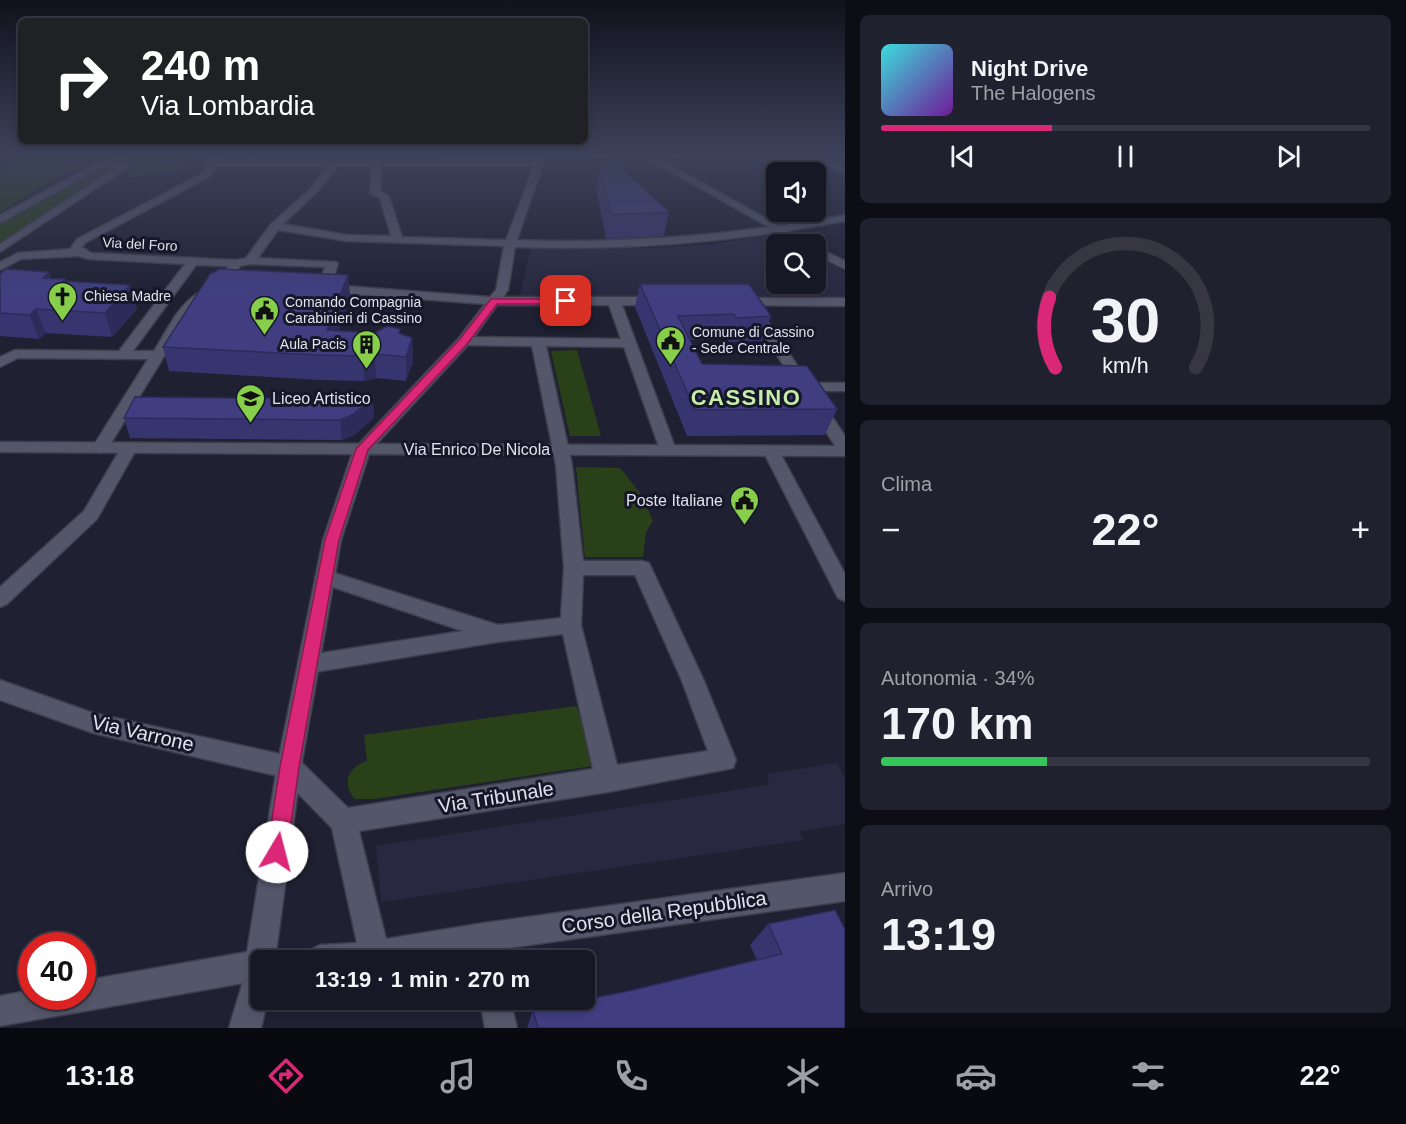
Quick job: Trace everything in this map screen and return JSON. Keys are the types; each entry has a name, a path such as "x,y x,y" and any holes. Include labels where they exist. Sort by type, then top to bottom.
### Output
{"street":[{"path":"0,219 30,203"},
{"path":"0,249 69,203"},
{"name":"Via del Foro","path":"153,203 81,241 75,248 88,256 236,263 340,251"},
{"path":"250,261 275,226 300,203"},
{"path":"386,203 398,240"},
{"path":"262,950 289,767 332,540 362,449 464,341 495,301 502,290 510,245 525,203"},
{"path":"731,203 788,234"},
{"path":"275,226 340,251 398,240 590,246 674,237 780,230 845,218"},
{"path":"340,251 318,288 495,301 670,302"},
{"path":"0,267 18,256 82,252"},
{"path":"826,256 845,266"},
{"path":"124,354 193,261"},
{"path":"100,448 191,302 230,284 236,263"},
{"path":"614,302 668,450"},
{"path":"726,302 845,302"},
{"path":"748,302 845,450"},
{"path":"464,341 629,343"},
{"path":"538,342 560,450 574,568 571,625 608,780"},
{"path":"0,363 15,354 158,355"},
{"path":"804,387 845,387"},
{"name":"Via Enrico De Nicola","path":"0,447 845,450"},
{"path":"0,599 91,515 129,448"},
{"path":"771,451 845,593"},
{"name":"Via Tribunale","path":"343,821 724,760 693,681 642,568 574,568"},
{"path":"325,577 497,634"},
{"path":"309,664 497,634 571,625"},
{"name":"Via Varrone","path":"0,690 93,723 289,767"},
{"path":"289,767 343,821 374,950"},
{"name":"Corso della Repubblica","path":"470,950 845,887"},
{"path":"96,994 250,967"},
{"path":"245,1028 250,1007"},
{"path":"0,1011 18,1008"},
{"path":"497,1010 501,1028"}],"shaded area":[{"path":"766,236 766,294 826,294 826,262 845,272 845,298 519,299 531,249 651,248 713,244"},
{"path":"837,763 845,778 845,824 800,831 803,840 381,902 376,846 769,785 767,774"}],"green space":[{"path":"0,203 15,203 0,212"},
{"path":"33,203 62,203 0,244 0,223"},
{"path":"577,350 601,436 570,436 551,351"},
{"path":"576,467 620,468 641,494 653,521 646,532 643,557 585,557"},
{"path":"576,706 599,765 374,799 355,799 348,787 351,771 367,761 364,735"}],"building":[{"path":"608,203 659,203 669,212 611,215"},
{"path":"6,269 49,272 43,278 65,279 63,281 130,285 105,313 36,309 30,315 0,313 0,274"},
{"path":"220,269 348,275 327,330 375,333 387,326 400,329 399,333 412,338 406,357 163,347 210,274"},
{"path":"640,284 749,284 771,316 736,318 734,314 678,316 702,364 807,366 837,409 695,410"},
{"path":"332,394 373,398 352,415 340,420 124,418 135,397 329,399"},
{"path":"835,910 845,929 845,1028 538,1028 533,1010 595,1010 595,998 782,954 768,924"}],"place":[{"name":"Chiesa Madre","path":"63,322"},
{"name":"Comando Compagnia Carabinieri di Cassino","path":"264,336"},
{"name":"Comune di Cassino - Sede Centrale","path":"671,366"},
{"name":"Aula Pacis","path":"367,370"},
{"name":"Liceo Artistico","path":"251,424"},
{"name":"Poste Italiane","path":"744,526"}],"district":[{"name":"CASSINO","path":"746,397"}],"route":[{"path":"277,852 289,767 332,540 362,449 464,341 495,301 566,301"}]}
